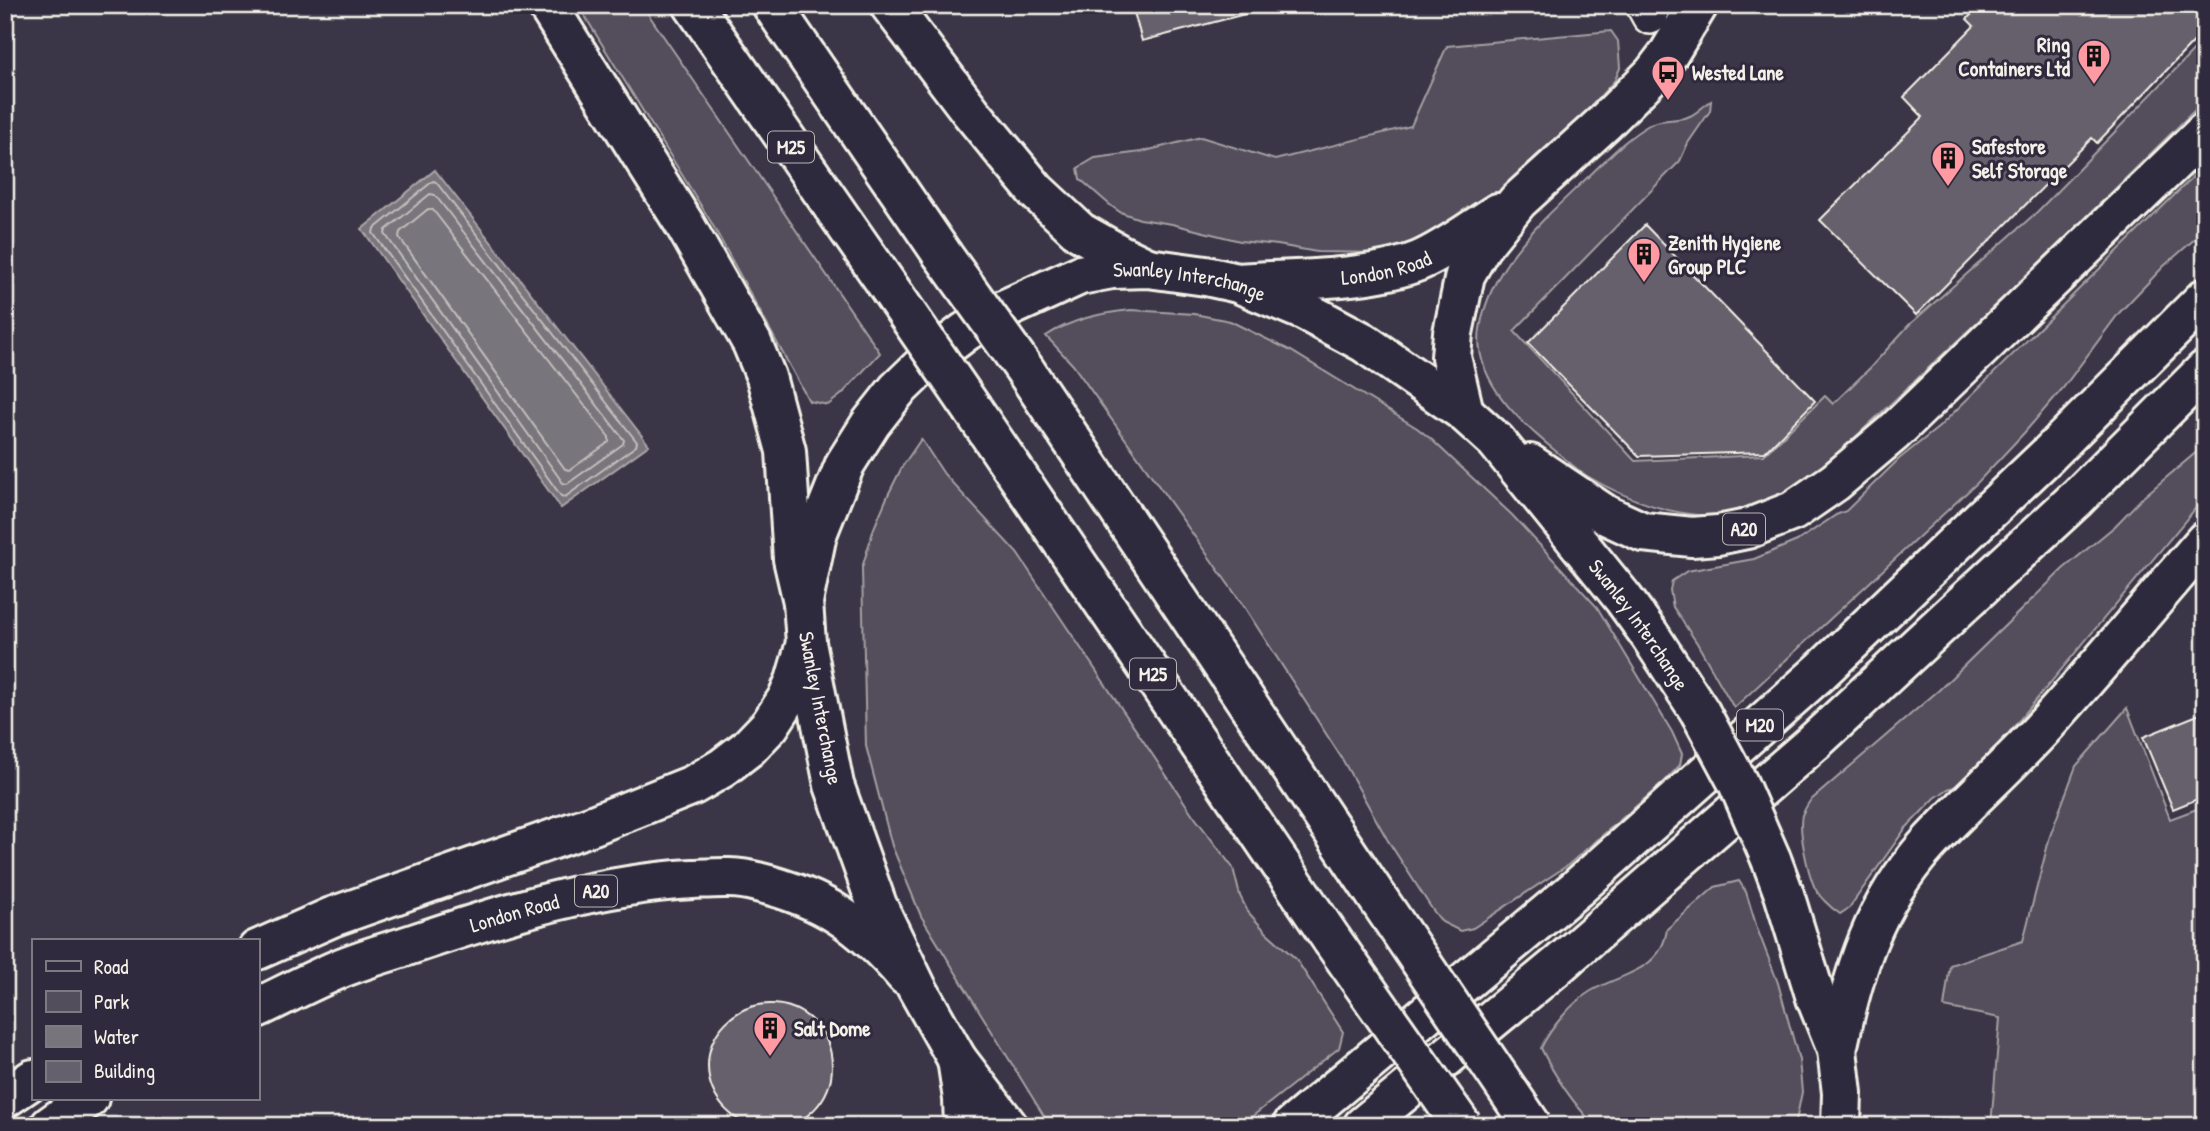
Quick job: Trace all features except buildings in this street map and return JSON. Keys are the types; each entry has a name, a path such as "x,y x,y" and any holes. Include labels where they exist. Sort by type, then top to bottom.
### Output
{"main road":[{"path":"547,5 685,225 752,343 766,377 786,451 793,559 803,602"},
{"name":"M25","path":"693,5 1462,1126"},
{"path":"772,5 942,254 1025,369 1532,1126"},
{"path":"890,5 971,112 1036,191 1080,232 1148,268"},
{"name":"London Road","path":"1464,412 1451,357 1453,332 1465,275 1481,247 1518,201 1604,123 1653,74 1698,5"},
{"name":"A20","path":"1496,441 1606,515 1643,532 1692,537 1718,535 1776,519 1815,497 1893,432 2205,132"},
{"name":"London Road","path":"1238,283 1369,274 1395,269 1422,260 1518,201"},
{"name":"Swanley Interchange","path":"1009,1126 957,1059 917,988 877,905 834,785 806,643 803,602 817,534 845,464 871,423 927,361 992,315 1080,275 1112,269 1148,268 1206,275 1238,283 1306,311 1363,342 1464,412 1496,441 1623,598 1650,634 1700,712 1738,783 1770,859 1816,998 1837,1050 1842,1093 1841,1126"},
{"name":"M20","path":"1292,1126 1576,889 1820,672 2048,456 2205,298"},
{"name":"M20","path":"1363,1126 1557,966 1812,743 2077,498 2205,370"},
{"path":"1837,1050 1859,958 1882,909 1898,883 1927,845 2040,731 2205,541"},
{"path":"259,949 332,917 593,825 693,785 748,748 770,725 795,681 806,643"},
{"name":"London Road","path":"259,1007 340,968 454,930 583,894 640,883 726,878 755,881 828,907 848,919 880,946 917,988"},
{"path":"957,1059 964,1126"},
{"path":"5,1098 32,1080"},
{"path":"50,1126 86,1100"}],"green space":[{"path":"578,5 642,5 880,353 842,394 828,405 809,401 711,222"},
{"path":"1611,31 1618,41 1620,68 1615,80 1585,113 1500,194 1451,227 1388,253 1317,252 1240,241 1140,219 1120,212 1080,179 1078,168 1095,158 1141,152 1201,137 1275,160 1411,126 1447,46"},
{"path":"2205,39 2205,100 2045,258 1830,461 1806,482 1780,496 1751,508 1723,515 1688,514 1635,500 1587,476 1544,442 1503,400 1484,366 1480,329 1486,306 1495,284 1521,244 1554,209 1633,136 1654,123 1690,116 1711,101 1710,111 1688,143 1680,161 1514,331 1635,461 1764,455 1825,396 1833,404 1909,325 2037,212"},
{"path":"2205,165 2205,230 2164,266 2119,313 2063,388 1977,483 1734,708 1673,607 1670,590 1672,581 1687,571 1754,559 1797,541 1846,511 1899,459 1939,427"},
{"path":"1131,310 1194,314 1230,321 1291,351 1431,439 1512,515 1597,607 1672,732 1682,754 1680,765 1568,865 1473,928 1460,931 1442,922 1387,839 1341,757 1243,605 1073,365 1046,336 1087,318"},
{"path":"921,439 944,474 1017,553 1193,815 1233,868 1240,896 1248,912 1296,959 1343,1032 1339,1048 1240,1126 1050,1126 921,916 892,846 866,746 862,568 874,528 888,495 902,467"},
{"path":"2205,445 2205,495 2200,503 1977,771 1960,785 1935,798 1905,829 1849,908 1840,914 1833,909 1814,886 1804,851 1801,822 1810,801 1939,690 2063,569"},
{"path":"2127,708 2170,819 2205,806 2205,1126 1991,1126 2000,1018 1944,1007 1950,965 2023,941 2050,836 2076,766"},
{"path":"1739,881 1746,892 1778,983 1799,1060 1802,1092 1795,1126 1595,1126 1572,1099 1552,1069 1541,1048 1545,1041 1562,1016 1576,1002 1591,991 1648,963 1657,954 1667,929 1715,887"}],"water":[{"path":"435,170 649,445 561,508 362,229"}],"place":[{"name":"Ring Containers Ltd","path":"2094,86"},
{"name":"Wested Lane","path":"1668,102"},
{"name":"Safestore Self Storage","path":"1948,188"},
{"name":"Zenith Hygiene Group PLC","path":"1644,284"},
{"name":"Salt Dome","path":"770,1058"}]}
